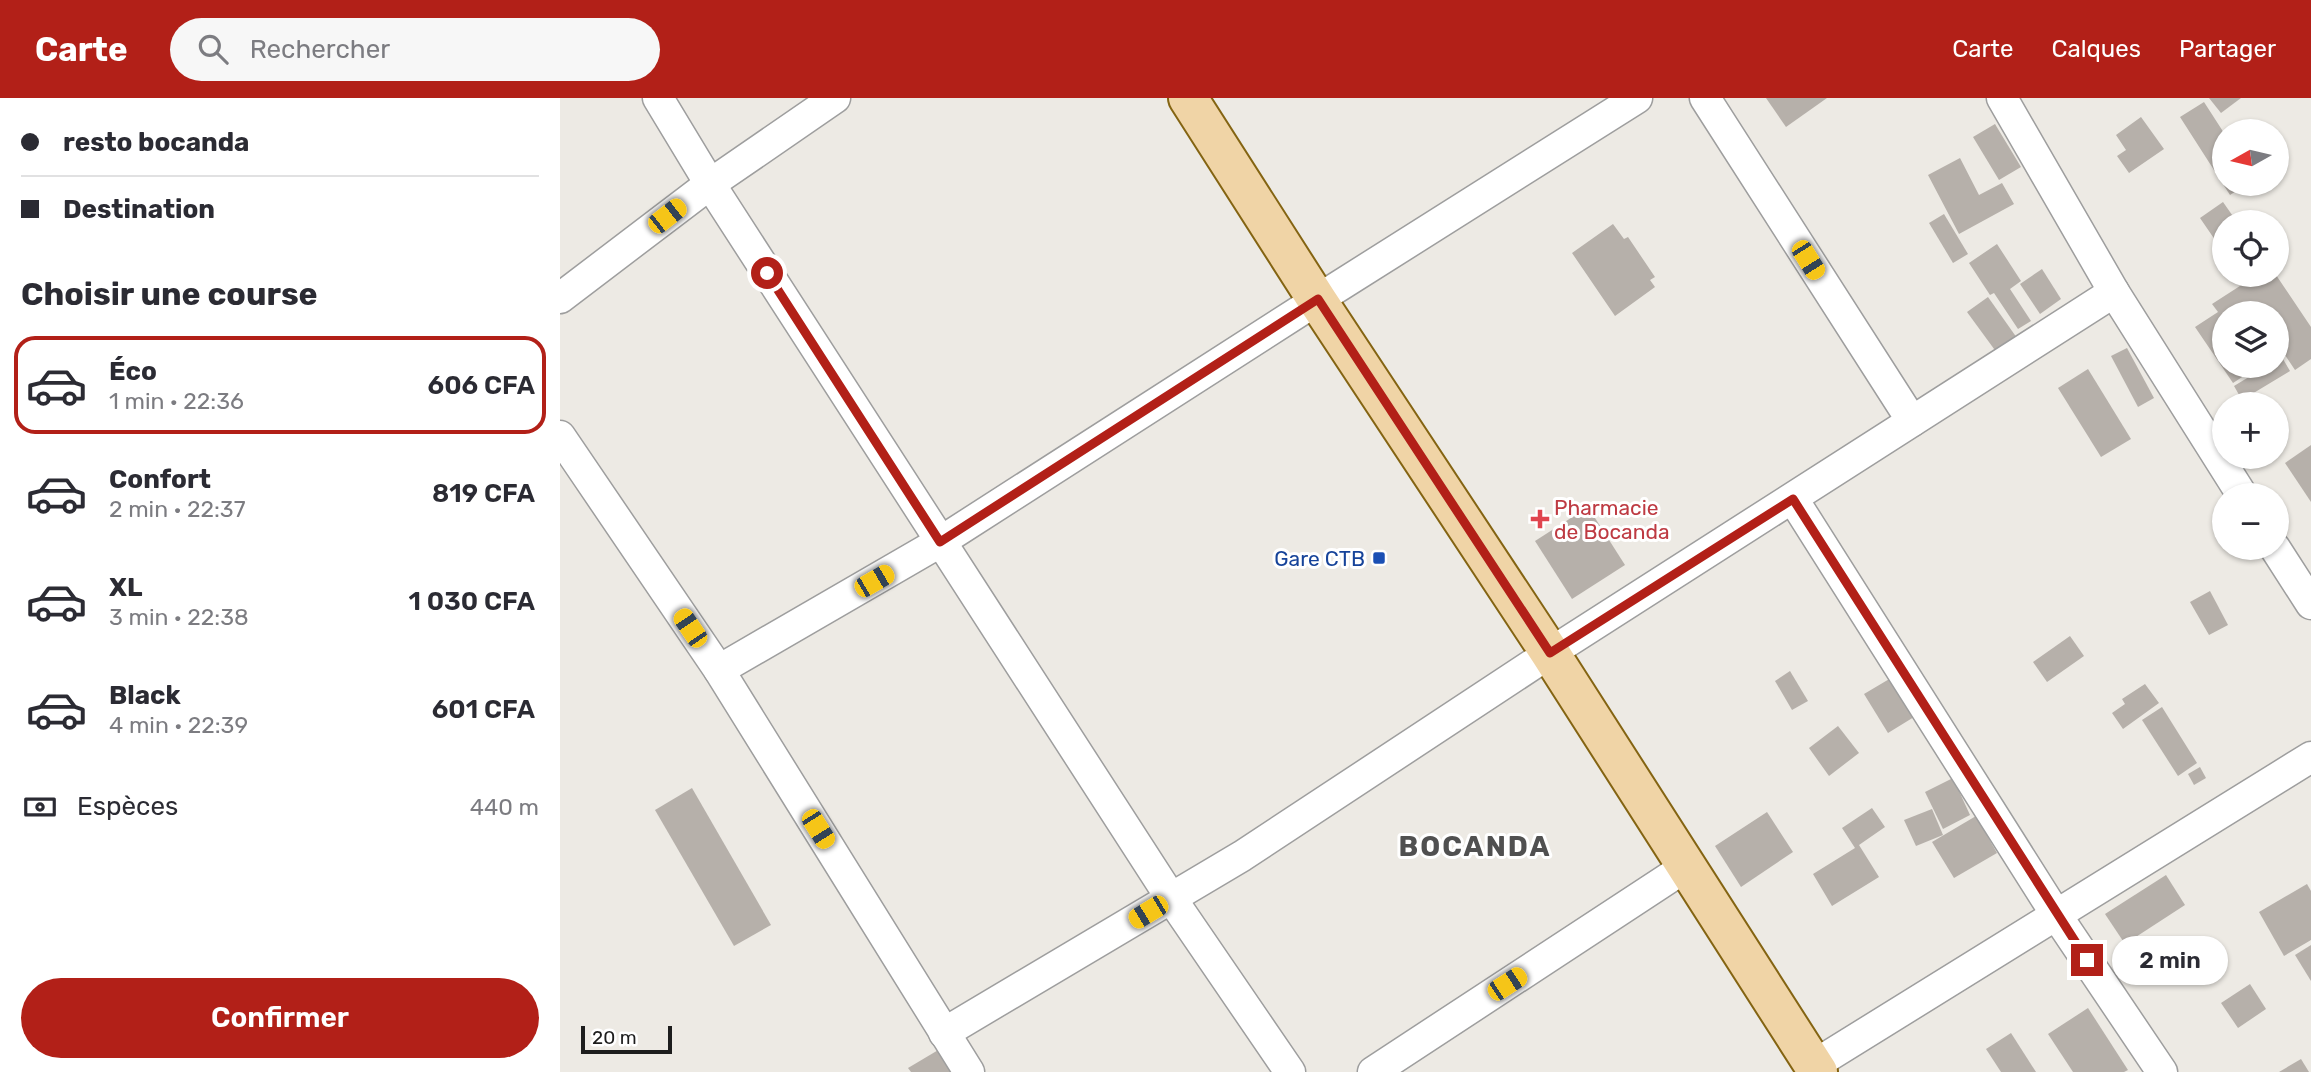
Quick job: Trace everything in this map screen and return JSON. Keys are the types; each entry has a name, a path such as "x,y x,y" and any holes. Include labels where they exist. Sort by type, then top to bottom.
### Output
{"main road":[{"path":"1188,98 1550,653 1816,1069"}],"street":[{"path":"658,98 710,184 940,542 1171,898 1290,1072"},
{"path":"560,298 710,184 835,98"},
{"path":"719,670 940,542 1637,98"},
{"path":"1704,98 1912,421"},
{"path":"2001,98 2114,292 2234,483"},
{"path":"944,1033 1242,856 1550,653 2114,292"},
{"path":"560,436 719,670 969,1072"},
{"path":"1793,499 2057,916 2162,1072"},
{"path":"2283,560 2311,604"},
{"path":"1816,1069 2311,758"},
{"path":"1373,1072 1687,866"}],"building":[{"path":"1766,98 1827,98 1786,127"},
{"path":"2209,98 2241,98 2221,113"},
{"path":"2204,102 2215,119 2212,119 2212,167 2180,117"},
{"path":"2141,117 2164,149 2129,173 2117,156 2126,150 2116,135"},
{"path":"1995,124 2021,167 1999,180 1973,137"},
{"path":"1960,158 1979,195 2002,183 2014,204 1959,234 1928,175"},
{"path":"2223,202 2229,210 2212,210 2212,236 2200,218"},
{"path":"1944,214 1968,254 1953,263 1929,223"},
{"path":"1613,224 1624,239 1628,237 1655,277 1650,280 1655,287 1615,316 1572,253"},
{"path":"1997,244 2021,281 2010,289 2031,321 2018,329 1994,293 1990,295 1969,263"},
{"path":"2042,269 2061,299 2040,314 2020,284"},
{"path":"2238,287 2284,287 2311,327 2311,359 2295,370 2289,361 2289,301 2217,301"},
{"path":"1988,297 2017,338 1997,353 1967,312"},
{"path":"2212,316 2212,352 2195,327"},
{"path":"2127,348 2154,398 2138,407 2111,356"},
{"path":"2088,369 2131,439 2101,457 2058,388"},
{"path":"2247,378 2278,378 2255,392 2237,392 2234,386"},
{"path":"2311,445 2311,502 2289,469 2289,460"},
{"path":"1588,507 1625,565 1572,599 1535,541"},
{"path":"2210,591 2228,625 2209,635 2190,602"},
{"path":"2070,636 2084,656 2047,682 2033,662"},
{"path":"1790,671 1808,701 1792,710 1775,681"},
{"path":"1891,678 1914,717 1888,733 1864,694"},
{"path":"2145,684 2159,703 2123,729 2112,713 2125,704 2122,699"},
{"path":"2162,707 2197,763 2178,776 2142,720"},
{"path":"1838,726 1859,753 1829,776 1809,748"},
{"path":"2200,767 2206,778 2194,785 2188,774"},
{"path":"1953,778 1970,815 1943,829 1925,792"},
{"path":"692,788 771,925 734,946 655,810"},
{"path":"1872,808 1885,827 1859,845 1879,877 1832,906 1813,874 1855,848 1842,828"},
{"path":"1932,809 1943,835 1916,846 1904,820"},
{"path":"1767,812 1793,852 1741,887 1715,846"},
{"path":"1976,816 1997,853 1954,878 1932,842"},
{"path":"2166,875 2185,905 2125,944 2105,914"},
{"path":"2307,884 2311,891 2311,940 2284,956 2259,912"},
{"path":"2311,945 2311,981 2295,955"},
{"path":"2250,984 2266,1009 2238,1028 2221,1003"},
{"path":"2088,1008 2128,1070 2073,1072 2048,1034"},
{"path":"2011,1033 2036,1072 2001,1072 1986,1049"},
{"path":"940,1049 954,1072 911,1072 908,1068"},
{"path":"2301,1059 2309,1072 2279,1072"}],"place":[{"name":"Pharmacie de Bocanda","path":"1540,519"},
{"name":"Gare CTB","path":"1379,558"}],"district":[{"name":"BOCANDA","path":"1475,846"}],"route":[{"path":"767,273 940,542 1318,299 1550,653 1793,499 2087,960"}]}
